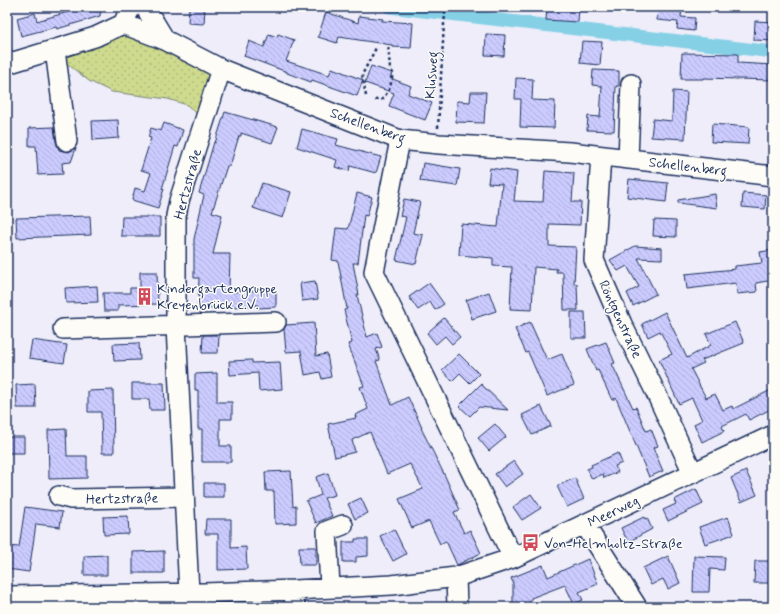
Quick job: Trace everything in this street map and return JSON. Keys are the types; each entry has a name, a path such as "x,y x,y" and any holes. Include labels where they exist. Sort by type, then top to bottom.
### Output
{"street":[{"path":"7,64 95,37 123,24 131,7"},
{"path":"145,7 165,40"},
{"name":"Schellenberg","path":"123,24 165,40 221,69 400,140 563,152 773,176"},
{"path":"55,50 67,141"},
{"name":"Hertzstraße","path":"189,593 176,326 176,216 179,201 221,69"},
{"path":"628,159 631,84"},
{"path":"400,140 374,272 513,558"},
{"name":"Röntgenstraße","path":"601,156 594,260 622,324 656,393 692,473"},
{"path":"63,329 276,322"},
{"name":"Meerweg","path":"7,596 189,593 261,599 294,598 330,587 392,585 456,577 513,558 773,435"},
{"name":"Hertzstraße","path":"59,496 71,499 184,497"},
{"path":"330,587 327,531 343,525"},
{"path":"585,525 637,607"},
{"path":"456,577 457,607"}],"path":[{"name":"Klusweg","path":"439,144 437,135 446,7"},
{"path":"375,100 383,99 390,88 393,73 390,69 388,45"},
{"path":"366,96 362,75 377,46"}],"shaded area":[{"path":"203,605 204,607 26,607"}],"green space":[{"path":"124,31 218,71 201,117 187,105 168,99 112,92 89,81 60,58 59,53"}],"building":[{"path":"85,7 101,7 100,16 57,29 56,27 21,36 17,18 35,13 37,21"},
{"path":"189,7 205,7 204,24 188,23"},
{"path":"547,7 579,7 578,22 546,20"},
{"path":"658,7 682,7 681,17 695,18 694,31 677,29 678,22 657,20"},
{"path":"326,12 358,23 359,16 383,19 382,21 413,23 411,48 392,47 392,45 339,37 337,43 318,37"},
{"path":"755,21 773,22 773,41 754,40"},
{"path":"269,34 277,37 278,34 294,40 286,61 329,75 332,68 363,80 357,96 312,80 311,82 244,56 249,41 264,47"},
{"path":"486,34 505,35 504,56 485,55"},
{"path":"582,41 602,42 600,65 580,63"},
{"path":"682,53 738,54 738,63 773,65 773,80 703,78 681,79"},
{"path":"371,66 392,73 390,78 411,86 408,94 432,103 425,120 389,106 394,93 365,83"},
{"path":"593,70 619,71 619,86 616,86 614,131 587,130 588,116 600,117 602,86 592,85"},
{"path":"516,78 533,79 532,100 555,101 554,128 520,127 521,99 515,99"},
{"path":"673,91 687,92 685,139 651,137 653,119 672,121"},
{"path":"471,92 486,92 484,123 456,122 457,101 470,102"},
{"path":"225,112 278,127 272,143 241,133 241,136 239,136 230,166 227,166 212,212 222,215 213,254 230,254 229,292 276,290 276,307 258,308 258,305 198,308 199,278 194,278 194,239 204,195 199,193 214,142 215,143"},
{"path":"118,120 119,138 93,140 92,121"},
{"path":"164,123 183,130 178,147 175,146 158,208 132,200 135,188 145,191 151,173 141,170 151,138 148,137 151,128 161,131"},
{"path":"712,124 749,127 748,144 711,142"},
{"path":"54,127 56,142 59,150 68,152 76,148 71,162 62,163 63,174 38,175 36,146 29,146 29,128"},
{"path":"302,129 338,139 336,145 381,157 376,173 350,166 349,171 335,167 337,160 297,147"},
{"path":"423,163 460,169 457,186 420,181"},
{"path":"490,168 517,172 514,201 543,202 545,171 574,173 572,202 581,202 580,225 549,224 549,246 576,247 574,284 577,284 578,310 564,310 563,272 556,272 557,269 534,267 532,310 510,309 512,267 493,266 493,258 459,255 461,224 498,227 502,184 488,183"},
{"path":"629,179 668,183 666,202 627,197"},
{"path":"262,183 291,192 283,218 253,208"},
{"path":"357,193 372,197 367,216 364,215 358,263 353,263 359,295 357,295 367,337 377,333 382,347 376,349 380,360 376,361 392,405 408,397 460,510 454,512 464,533 470,530 481,553 457,565 446,541 440,544 429,521 412,528 399,499 423,489 410,464 387,474 370,432 352,440 355,452 335,457 328,424 356,418 355,415 368,409 360,387 364,386 348,344 352,343 344,310 347,309 338,261 332,260 336,228 348,229"},
{"path":"743,193 766,195 765,209 742,207"},
{"path":"715,194 717,208 678,203 678,200"},
{"path":"404,199 420,202 413,233 423,235 416,264 396,260 406,217 400,216"},
{"path":"90,216 91,235 17,238 16,218"},
{"path":"122,217 160,217 160,236 121,236"},
{"path":"654,220 676,221 676,237 653,236"},
{"path":"635,246 662,248 662,259 638,258 656,294 633,306 627,293 639,287 627,266 618,271 610,260"},
{"path":"773,250 773,280 756,283 757,292 737,294 736,283 687,289 685,274 735,269 735,266 762,263 760,252"},
{"name":"Kindergartengruppe Kreyenbrück e.V.","path":"140,272 157,272 158,304 118,305 118,311 104,311 103,293 130,293 130,288 140,288"},
{"path":"315,281 318,299 302,301 300,283"},
{"path":"429,283 444,304 435,310 430,302 418,310 409,297"},
{"path":"97,286 98,302 66,303 65,288"},
{"path":"489,292 496,311 472,319 466,300"},
{"path":"571,312 585,312 586,338 571,338"},
{"path":"665,312 687,358 711,345 706,334 735,322 744,343 702,360 704,363 691,369 706,398 715,394 723,410 732,406 733,409 773,389 773,408 749,420 746,414 722,426 724,431 702,442 694,424 702,420 692,398 679,404 659,360 672,354 660,331 648,337 642,324"},
{"path":"444,318 460,337 452,344 445,336 436,344 427,333"},
{"path":"530,322 547,360 562,354 574,385 547,396 528,352 526,353 515,329"},
{"path":"314,323 316,356 327,354 331,377 322,379 320,372 305,375 301,351 286,352 284,329 286,325"},
{"path":"203,335 219,335 218,353 202,353"},
{"path":"32,340 67,345 64,363 29,358"},
{"path":"606,342 615,363 612,364 633,408 636,407 646,431 651,429 658,446 653,448 663,471 649,477 616,398 612,400 598,370 596,371 587,349"},
{"path":"139,343 140,360 114,361 113,344"},
{"path":"459,354 479,374 470,383 460,373 452,381 442,370"},
{"path":"252,360 252,363 280,362 282,389 259,391 258,373 230,375 229,361"},
{"path":"217,373 217,402 232,402 232,419 220,419 220,446 231,446 231,462 202,462 202,429 198,429 198,390 195,390 195,374"},
{"path":"132,383 164,383 165,410 150,410 149,399 132,399"},
{"path":"35,384 36,408 17,408 16,385"},
{"path":"481,384 508,410 479,407 470,416 459,406"},
{"path":"113,390 114,453 102,453 101,412 88,412 88,391"},
{"path":"541,406 551,426 532,435 522,415"},
{"path":"495,424 506,437 489,451 478,438"},
{"path":"66,429 67,456 87,456 87,478 49,479 48,430"},
{"path":"7,437 24,437 24,453 7,453"},
{"path":"618,453 622,463 615,466 618,472 604,478 603,474 592,479 587,469 592,467 591,465"},
{"path":"514,461 523,474 505,487 495,474"},
{"path":"291,471 293,507 296,506 296,523 275,524 274,491 266,491 265,472"},
{"path":"746,471 757,495 741,502 731,478"},
{"path":"328,473 335,495 324,498 332,516 316,523 306,501 321,495 316,477"},
{"path":"575,478 584,499 567,507 557,486"},
{"path":"204,483 224,483 224,497 204,497"},
{"path":"696,489 703,504 668,521 663,510 676,504 674,500"},
{"path":"531,494 541,508 522,520 513,507"},
{"path":"361,498 368,513 355,519 348,504"},
{"path":"25,507 62,512 60,527 36,524 29,572 7,569 7,546 19,547"},
{"path":"128,516 129,534 104,535 103,517"},
{"path":"644,517 645,519 647,518 652,529 628,542 621,528"},
{"path":"728,517 734,534 705,544 699,527"},
{"path":"206,519 231,519 231,548 246,547 247,569 218,570 218,534 205,534"},
{"path":"394,529 406,554 393,561 380,536"},
{"path":"355,539 368,539 368,556 356,557 356,562 343,562 343,542 355,542"},
{"path":"299,547 316,547 316,565 300,565"},
{"path":"164,551 164,573 133,573 133,552"},
{"path":"107,555 107,575 84,575 84,556"},
{"path":"668,556 680,583 668,589 663,579 651,585 643,568"},
{"path":"694,556 725,557 724,570 710,569 709,592 693,592"},
{"path":"588,559 598,584 579,592 583,600 574,604 565,585 531,598 530,607 513,607 513,583 511,578 543,565 548,577"},
{"path":"755,561 770,561 770,564 773,564 773,583 754,583"}],"waterway":[{"path":"389,7 773,52"}],"place":[{"name":"Kindergartengruppe Kreyenbrück e.V.","path":"144,296"},
{"name":"Von-Helmholtz-Straße","path":"531,543"}]}
